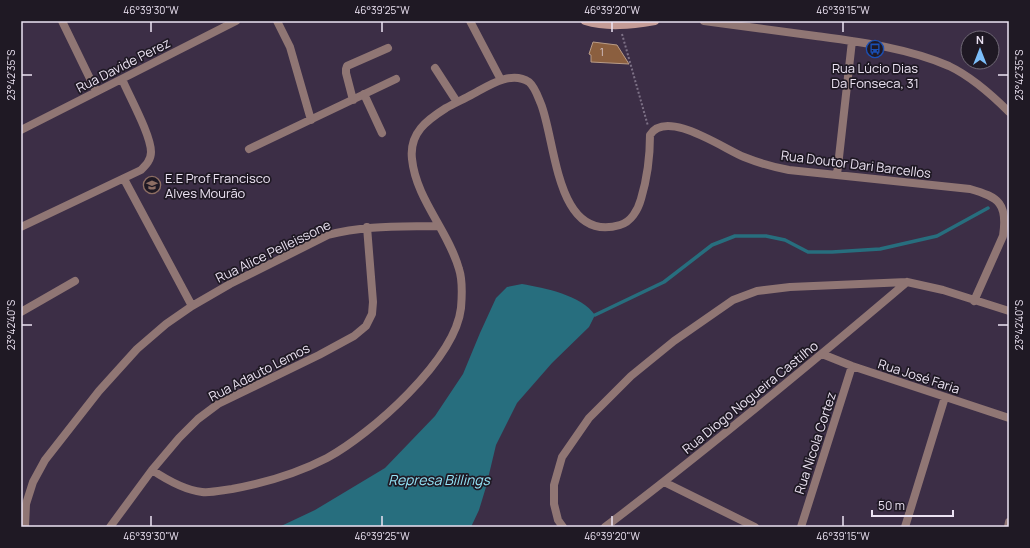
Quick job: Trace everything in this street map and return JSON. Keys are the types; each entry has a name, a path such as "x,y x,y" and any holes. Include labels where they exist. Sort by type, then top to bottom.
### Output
{"street":[{"path":"62,21 96,91"},
{"name":"Rua Davide Perez","path":"21,130 236,21"},
{"path":"277,21 290,47 311,120"},
{"path":"470,21 501,80"},
{"path":"584,21 592,23 655,21"},
{"path":"704,21 852,41 924,56 950,67 971,79 992,95 1009,112"},
{"path":"837,175 852,41"},
{"path":"353,100 346,73 348,66 388,48"},
{"path":"435,68 458,102"},
{"path":"152,470 172,483 202,492 220,491 279,478 327,458 372,428 426,375 443,352 454,331 460,312 460,271 453,253 416,178 412,158 412,145 416,133 445,109 501,80 513,78 530,82 536,92 544,113 565,196 573,211 583,222 596,227 610,228 624,224 634,215 640,201 646,176 650,135"},
{"path":"21,228 124,179 141,170 148,162 151,153 149,140 122,79"},
{"path":"249,149 396,79"},
{"path":"364,94 382,133"},
{"name":"Rua Doutor Dari Barcellos","path":"650,135 653,130 659,127 680,127 707,138 743,157 765,165 803,172 970,189 996,198 1000,203 1005,219 1003,236 974,301"},
{"path":"24,527 26,504 33,482 45,460 100,391 137,349 166,324 192,306 124,179"},
{"name":"Rua Alice Pelleissone","path":"192,306 230,284 328,236 367,227 439,226"},
{"name":"Rua Adauto Lemos","path":"110,527 152,470 193,423 218,404 354,336 366,326 372,314 373,302 367,227"},
{"path":"21,312 75,281"},
{"path":"563,527 558,520 554,504 554,485 562,457 589,418 631,376 674,341 715,311 733,300 757,291 790,287 907,282 943,290 1009,311"},
{"name":"Rua Diogo Nogueira Castilho","path":"605,527 664,482 822,354 907,282"},
{"name":"Rua José Faria","path":"822,354 852,366 1009,418"},
{"name":"Rua Nicola Cortez","path":"801,527 852,366"},
{"path":"904,527 945,397"},
{"path":"664,482 755,527"},
{"path":"1008,527 1009,522"}],"path":[{"path":"622,23 650,135"}],"water":[{"name":"Represa Billings","path":"522,284 552,290 572,297 589,308 595,315 589,327 552,363 517,403 496,445 479,510 471,527 279,527 315,510 385,468 435,416 463,374 496,298 507,287"}],"building":[{"path":"593,42 617,45 629,64 591,62 591,55 589,54"}],"waterway":[{"path":"595,315 664,282 712,245 735,236 766,236 785,240 808,252 880,249 937,236 988,208"}],"place":[{"name":"Rua Lúcio Dias Da Fonseca, 31","path":"875,49"},
{"name":"E.E Prof Francisco Alves Mourão","path":"152,185"}]}
